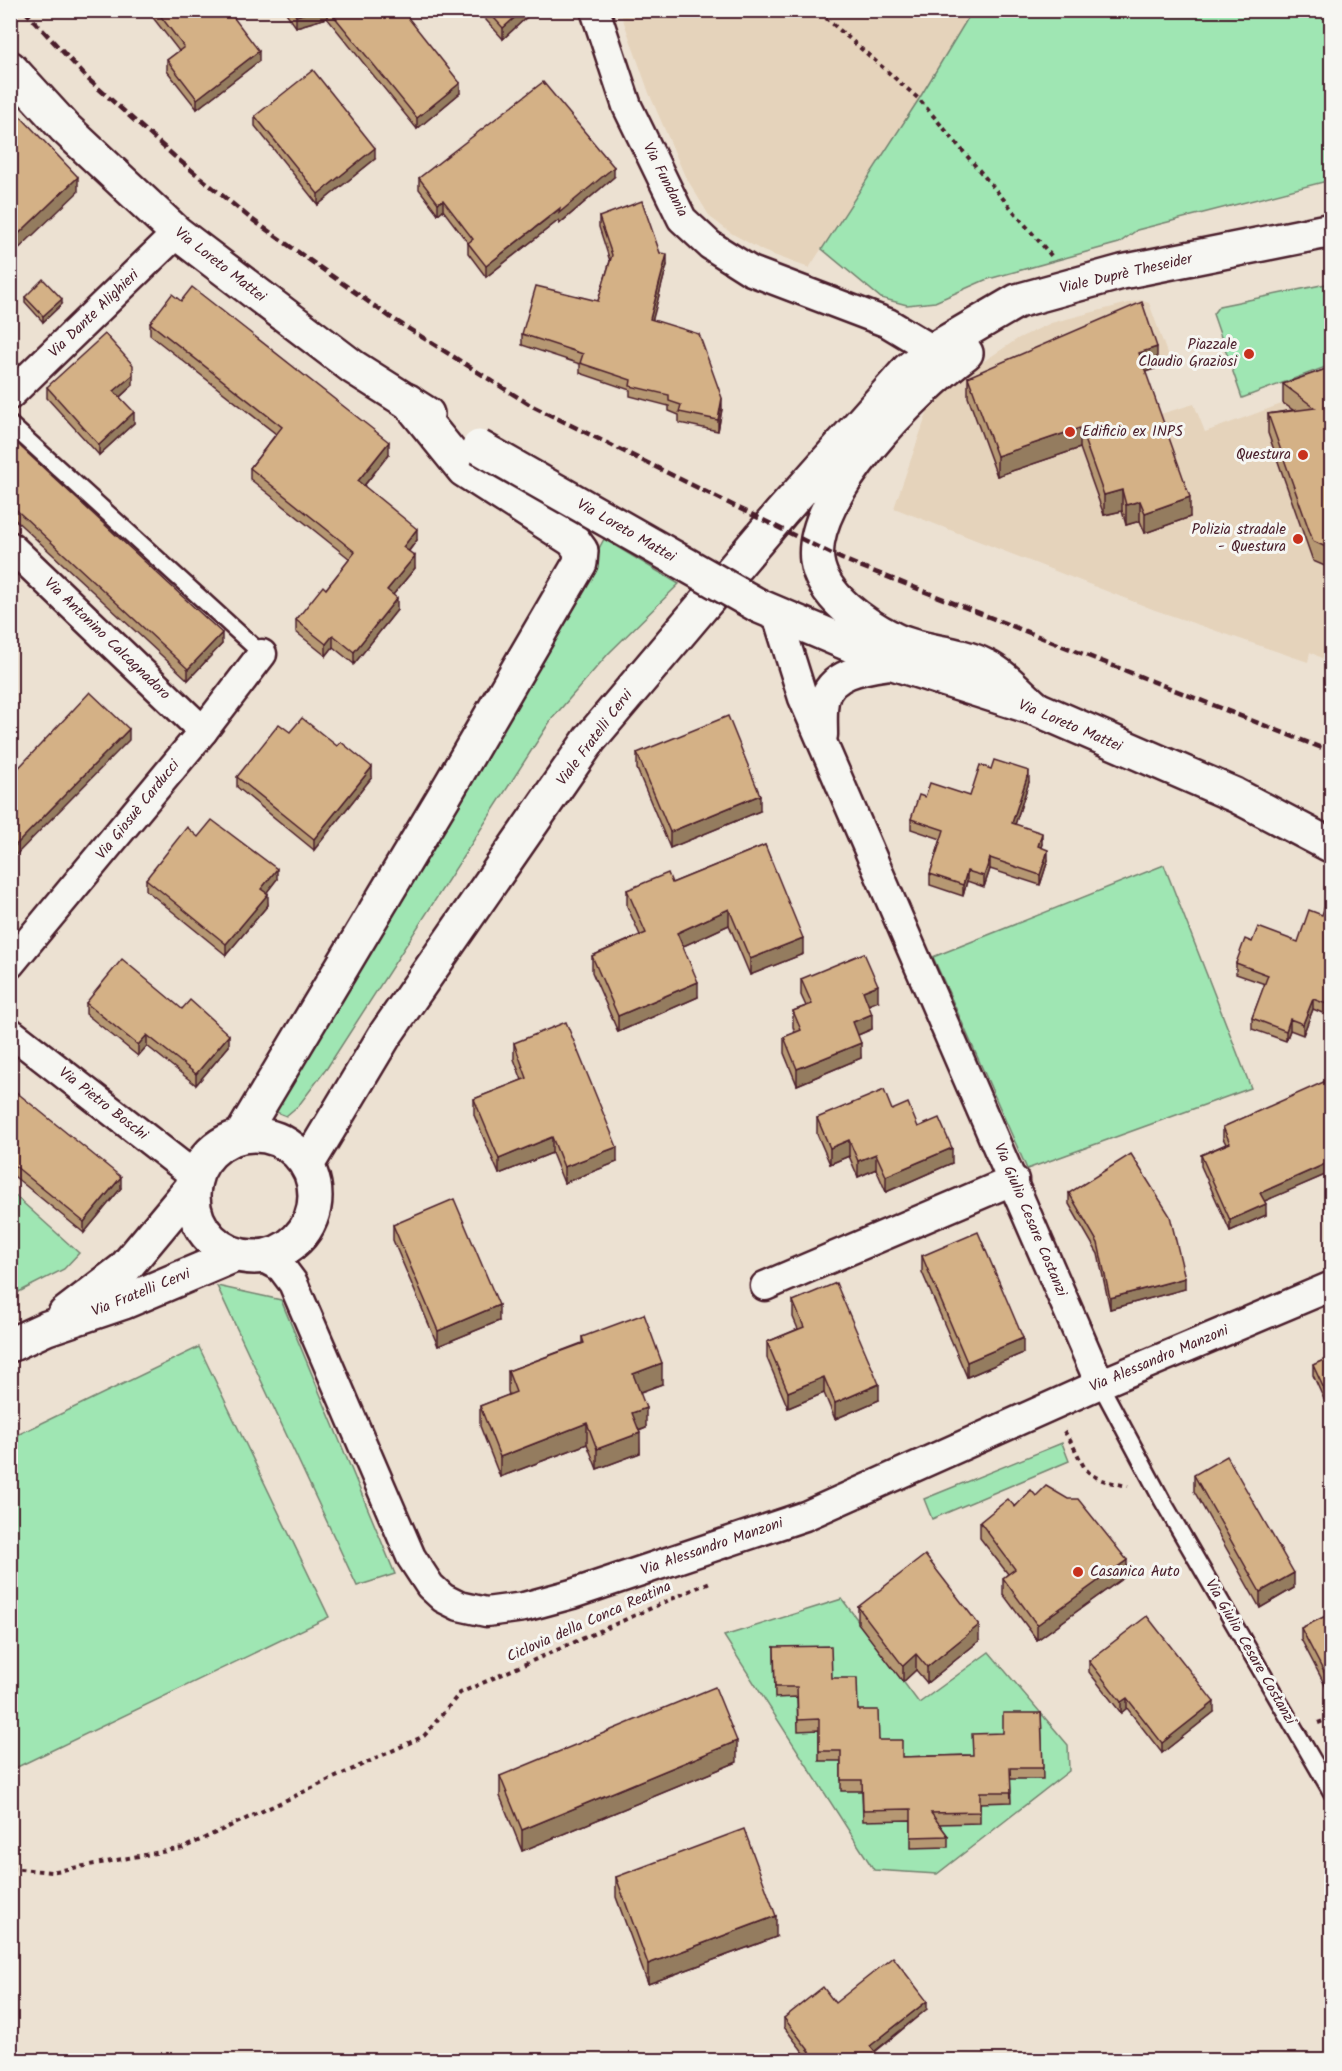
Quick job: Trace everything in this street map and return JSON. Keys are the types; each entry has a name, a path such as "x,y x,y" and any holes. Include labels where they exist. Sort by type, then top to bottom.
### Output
{"street":[{"name":"Via Fundania","path":"595,10 627,106 682,219 710,245 751,271 888,323 933,350"},
{"name":"Via Loreto Mattei","path":"10,68 65,128 177,233 353,367 479,447 768,611 896,664 1037,710 1235,795 1332,846"},
{"name":"Viale Duprè Theseider","path":"933,350 1017,302 1122,272 1332,230"},
{"name":"Via Dante Alighieri","path":"10,395 177,233"},
{"path":"1037,710 985,666 894,640 843,606 827,588 820,572 817,559 818,535 822,518 865,450 939,372 1008,324 1051,301 1122,272"},
{"name":"Viale Fratelli Cervi","path":"307,1165 385,1035 590,739 781,513 908,370 933,350"},
{"path":"241,1136 437,809 580,563 581,551 573,540 464,470 408,401"},
{"name":"Via Antonino Calcagnadoro","path":"10,546 203,731"},
{"path":"768,611 803,698 823,740"},
{"name":"Via Giosuè Carducci","path":"10,964 203,731 262,654"},
{"name":"Via Giulio Cesare Costanzi","path":"896,664 856,671 836,682 824,699 823,740 1100,1384"},
{"name":"Via Pietro Boschi","path":"10,1032 195,1181"},
{"path":"260,1135 278,1140 294,1150 307,1165 314,1184 315,1204 309,1223 297,1240 281,1251 248,1256 217,1246 204,1232 195,1215 195,1181 205,1158 221,1143 241,1136 260,1135"},
{"path":"765,1286 1014,1180"},
{"name":"Via Fratelli Cervi","path":"47,1328 124,1269 195,1181"},
{"name":"Via Fratelli Cervi","path":"10,1345 47,1328 248,1256"},
{"name":"Via Alessandro Manzoni","path":"248,1256 281,1268 293,1283 411,1557 430,1586 443,1598 459,1606 486,1612 524,1607 572,1594 805,1515 1100,1384 1332,1286"}],"lane":[{"path":"10,424 262,654"},
{"name":"Via Giulio Cesare Costanzi","path":"1100,1384 1162,1500 1332,1792"}],"path":[{"path":"819,12 919,99 1076,285"},
{"path":"1061,1427 1071,1442 1076,1458 1089,1474 1102,1481 1130,1486 1162,1500"},
{"name":"Ciclovia della Conca Reatina","path":"10,1868 51,1872 183,1848 424,1736 460,1693 717,1578"}],"shaded area":[{"path":"620,11 972,11 919,99 809,268 763,251 731,233 710,217 684,174 649,93"},
{"path":"1140,300 1149,303 1169,359 1157,368 1139,374 1154,416 1194,404 1205,432 1331,386 1331,663 1310,652 1308,662 1155,610 894,508 931,402 954,381 1019,338 1051,323"}],"green space":[{"path":"972,11 1331,11 1331,180 1137,230 1119,243 985,280 935,302 907,305 881,298 822,249 919,99"},
{"path":"1331,283 1331,365 1242,398 1213,314 1219,306"},
{"path":"604,539 679,584 608,654 551,720 327,1068 299,1105 286,1116 266,1108 568,606"},
{"path":"1164,865 1251,1088 1027,1169 933,957"},
{"path":"11,1192 79,1253 64,1269 11,1296"},
{"path":"217,1286 281,1300 395,1574 357,1586"},
{"path":"199,1347 329,1617 11,1770 11,1438"},
{"path":"1062,1443 1069,1461 932,1519 924,1499"},
{"path":"842,1599 919,1703 989,1652 1068,1745 1069,1771 937,1874 874,1870 724,1636"}],"building":[{"path":"156,10 228,10 259,51 197,99 167,60 184,47"},
{"path":"292,10 315,10 296,16"},
{"path":"329,10 402,10 460,83 417,118"},
{"path":"487,10 523,10 503,28"},
{"path":"313,70 375,148 318,194 255,116"},
{"path":"543,82 614,167 559,213 560,208 486,266 468,243 473,239 443,200 438,203 419,178"},
{"path":"21,117 78,177 10,242 10,127"},
{"path":"642,201 660,253 667,254 650,319 699,334 722,398 718,420 679,412 681,405 669,401 669,395 630,386 631,380 580,363 583,354 522,334 536,286 598,301 612,255 599,217"},
{"path":"43,279 62,299 43,316 25,297"},
{"path":"192,287 389,442 358,481 417,529 403,547 415,556 387,590 397,598 354,652 333,635 326,644 296,620 323,586 326,589 355,552 250,468 282,427 150,323 172,294 181,301"},
{"name":"Edificio ex INPS","path":"1142,302 1157,347 1139,353 1190,497 1145,513 1140,501 1126,505 1122,490 1104,495 1080,428 997,456 968,377"},
{"path":"105,334 133,365 133,375 114,391 134,412 99,445 47,387"},
{"name":"Questura","path":"1332,367 1332,550 1313,541 1268,414 1315,408 1283,384"},
{"path":"10,437 222,633 188,669 10,504"},
{"path":"90,692 129,729 10,851 10,777"},
{"path":"728,716 760,795 670,832 637,753"},
{"path":"302,718 337,746 341,742 372,767 314,839 237,777 279,724 290,732"},
{"path":"994,760 1029,771 1012,823 1042,833 1038,846 1048,850 1040,875 990,858 984,876 967,871 963,885 930,874 944,830 911,819 919,795 925,797 930,783 970,796 980,765 991,769"},
{"path":"212,820 277,869 261,889 268,894 226,944 146,879 187,827 198,837"},
{"path":"765,845 803,938 750,959 729,909 677,933 698,982 618,1016 592,956 646,933 627,890 668,873 672,883"},
{"path":"1325,906 1332,908 1332,1006 1313,999 1303,1024 1290,1019 1286,1031 1252,1018 1268,975 1236,963 1245,939 1252,942 1258,927 1298,942 1309,910 1322,915"},
{"path":"864,953 878,985 863,991 872,1014 853,1022 861,1043 797,1069 784,1037 801,1030 793,1011 812,1004 801,979"},
{"path":"122,959 182,1009 190,1000 229,1035 196,1074 147,1035 138,1045 86,1003"},
{"path":"566,1022 617,1147 564,1167 552,1137 499,1159 474,1099 527,1078 514,1043"},
{"path":"1328,1080 1332,1087 1332,1161 1260,1193 1266,1204 1230,1220 1201,1155 1230,1143 1223,1127"},
{"path":"10,1087 121,1177 84,1222 10,1162"},
{"path":"884,1090 892,1110 908,1103 918,1127 939,1118 952,1148 886,1176 876,1154 858,1161 849,1140 830,1148 817,1118"},
{"path":"1131,1154 1170,1216 1185,1278 1110,1298 1098,1243 1069,1193"},
{"path":"454,1199 499,1305 438,1331 393,1225"},
{"path":"978,1232 1023,1338 967,1362 922,1256"},
{"path":"836,1283 879,1384 835,1403 824,1377 788,1392 767,1342 804,1327 793,1301"},
{"path":"644,1314 662,1363 633,1374 646,1408 632,1413 640,1433 597,1449 587,1423 500,1457 480,1406 516,1392 508,1371 584,1343 582,1337"},
{"path":"1332,1356 1332,1406 1313,1365"},
{"path":"1227,1456 1294,1573 1260,1592 1194,1475"},
{"name":"Casanica Auto","path":"1046,1486 1068,1499 1078,1499 1127,1560 1037,1625 1003,1578 1015,1569 980,1522 1008,1499 1015,1507 1031,1490 1036,1496"},
{"path":"925,1555 979,1625 927,1667 916,1654 903,1666 858,1607"},
{"path":"1332,1613 1332,1673 1326,1676 1301,1628"},
{"path":"1147,1616 1214,1702 1162,1743 1127,1698 1121,1702 1089,1661"},
{"path":"831,1646 832,1678 857,1678 858,1710 878,1710 879,1740 902,1740 902,1757 973,1755 972,1734 1003,1733 1003,1713 1041,1713 1043,1768 1010,1768 1011,1792 980,1792 980,1812 931,1813 948,1836 911,1837 911,1809 863,1810 862,1780 841,1780 841,1751 819,1751 819,1719 798,1720 797,1687 775,1687 774,1647"},
{"path":"715,1687 737,1741 522,1830 500,1776"},
{"path":"744,1829 776,1916 648,1964 616,1877"},
{"path":"893,1957 927,2001 870,2046 882,2061 817,2061 784,2018 823,1987 835,2003"}],"railway":[{"path":"24,10 88,79 174,156 250,218 390,317 532,406 842,559 1332,752"}],"place":[{"name":"Piazzale Claudio Graziosi","path":"1249,354"},
{"name":"Edificio ex INPS","path":"1070,432"},
{"name":"Questura","path":"1303,455"},
{"name":"Polizia stradale - Questura","path":"1298,539"},
{"name":"Casanica Auto","path":"1078,1572"}]}
